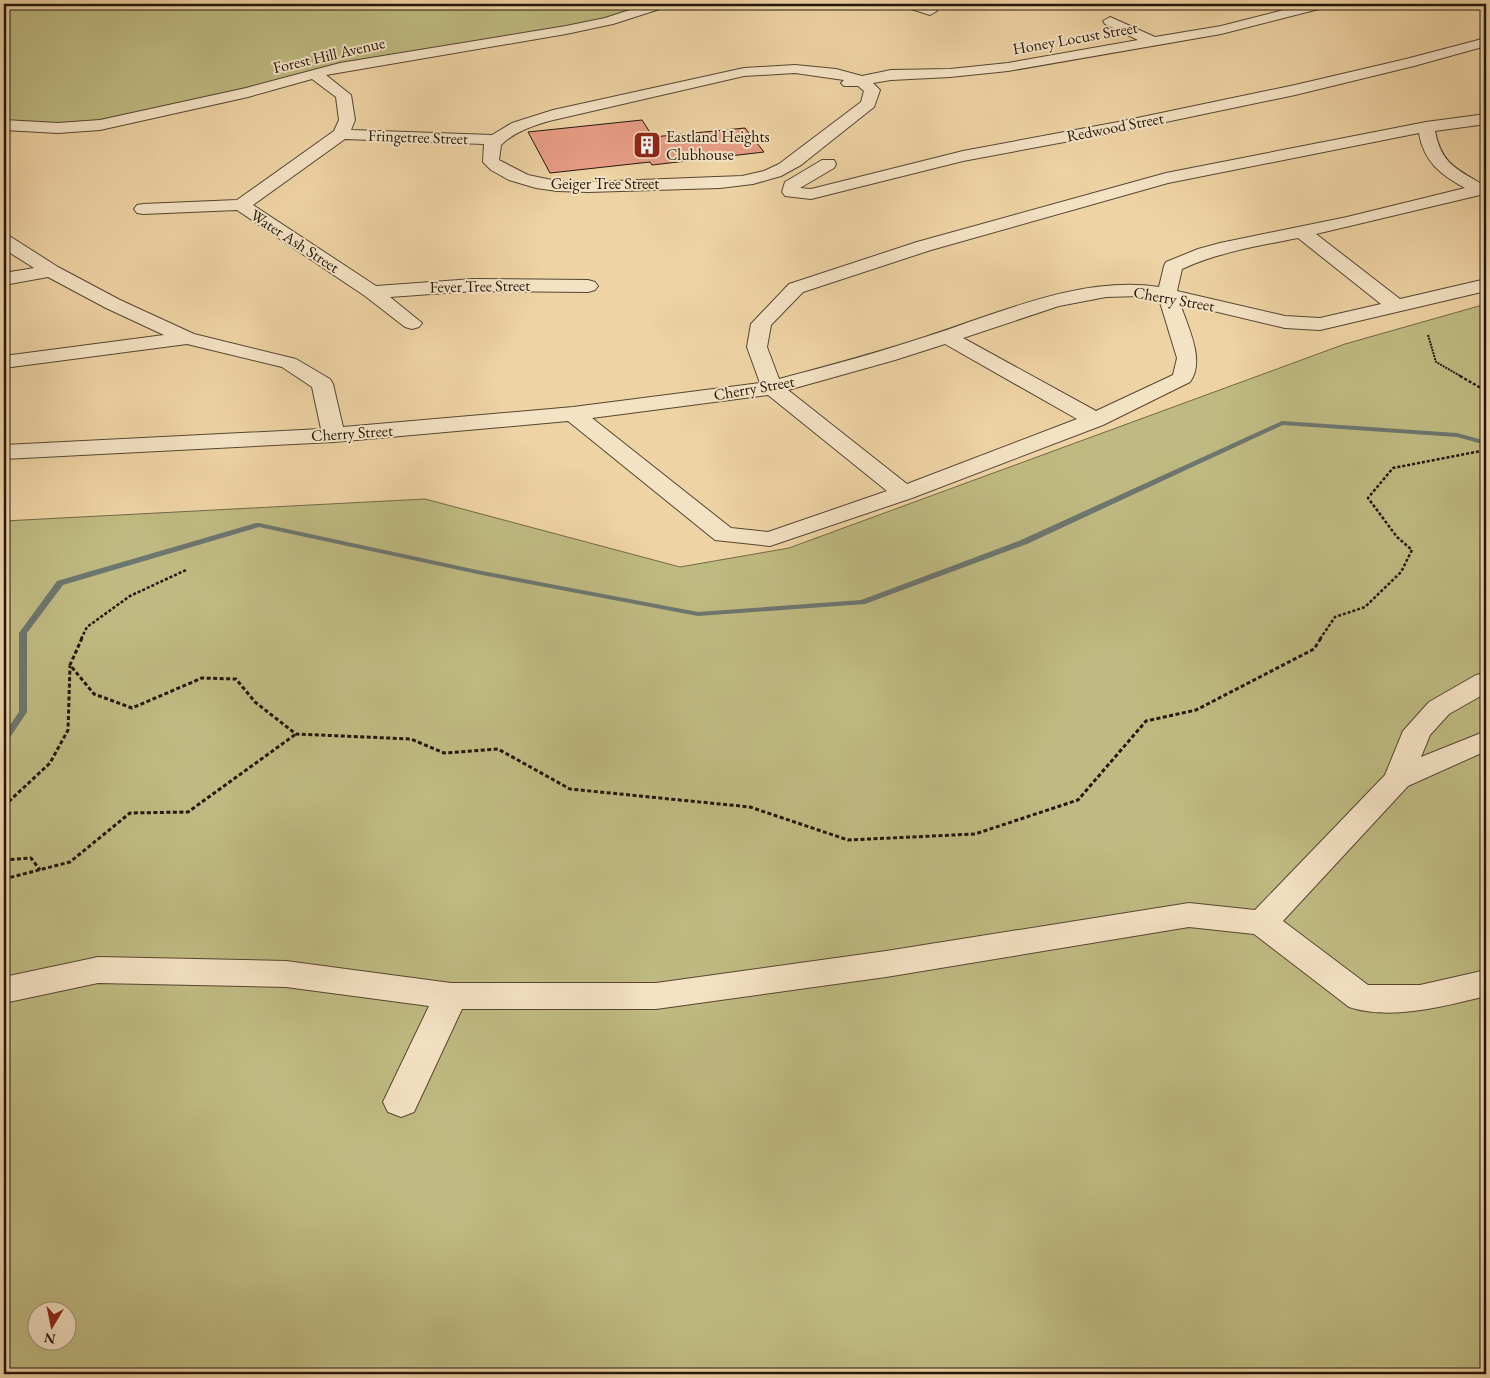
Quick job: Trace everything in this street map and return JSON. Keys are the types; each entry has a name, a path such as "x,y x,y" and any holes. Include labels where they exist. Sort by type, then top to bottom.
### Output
{"street":[{"name":"Forest Hill Avenue","path":"4,125 58,128 100,125 248,92 340,67 566,30 608,21 660,4"},
{"path":"910,4 930,11"},
{"path":"1272,4 1292,11"},
{"name":"Honey Locust Street","path":"779,70 778,76 786,80 805,84 834,85 891,75 950,73 1008,67 1221,30 1322,4"},
{"path":"1110,21 1153,42"},
{"name":"Redwood Street","path":"828,164 791,186 790,192 811,194 963,156 1118,127 1295,90 1409,63 1486,42"},
{"path":"495,140 516,128 559,113 744,72 779,70 781,53"},
{"path":"315,74 343,95 347,120 341,134"},
{"name":"Geiger Tree Street","path":"495,140 489,153 491,162 504,172 545,184 573,186 727,182 752,179 785,169 868,104 872,90 861,80"},
{"path":"904,493 772,388 757,347 761,324 796,288 924,246 1166,178 1426,127 1486,119"},
{"path":"1426,127 1428,145 1440,167 1484,190"},
{"name":"Fringetree Street","path":"341,134 495,140"},
{"name":"Water Ash Street","path":"341,134 242,205 372,292 412,323"},
{"path":"573,414 724,535 770,539 904,493 1095,420 1184,378 1187,358 1167,294 1173,266 1192,256 1241,242 1302,232 1484,190"},
{"path":"143,209 242,205"},
{"path":"1302,232 1396,306"},
{"path":"4,241 51,271 113,304 187,338 289,363 322,384 334,435"},
{"path":"4,279 51,271"},
{"name":"Fever Tree Street","path":"372,292 473,285 588,286"},
{"name":"Cherry Street","path":"4,452 334,435 573,414 772,388 888,356 1055,301 1106,291 1140,290 1167,294 1285,322 1320,324 1486,285"},
{"path":"944,336 1095,420"},
{"path":"4,362 187,338"},
{"path":"1262,922 1398,778 1417,731 1439,708 1486,681"},
{"path":"1398,778 1486,740"},
{"path":"4,990 98,970 286,974 451,996 656,996 886,964 1189,915 1262,922 1361,998 1420,998 1486,983"},
{"path":"401,1102 451,996"}],"path":[{"path":"1428,335 1436,362 1486,391"},
{"path":"70,665 94,694 132,708 202,678 236,680 255,702 296,734 411,739 444,753 498,749 570,789 750,807 848,840 975,834 1078,800 1146,721 1196,710 1314,649 1335,618 1366,607 1401,572 1412,550 1397,537 1368,498 1393,468 1486,450"},
{"path":"4,806 50,763 68,730 70,665 87,626 130,596 186,570"},
{"path":"4,878 70,862 130,813 188,812 296,734"},
{"path":"4,860 31,858 40,870"}],"shaded area":[{"path":"4,4 661,4 608,21 341,67 248,92 58,128 4,125"},
{"path":"1486,304 1486,1374 4,1374 4,521 425,499 680,567 789,548 1345,344"}],"building":[{"name":"Eastland Heights Clubhouse","path":"642,120 653,137 745,128 764,152 652,165 650,162 550,173 528,132"}],"waterway":[{"path":"4,740 23,712 23,633 60,583 259,525 482,573 698,614 862,602 1024,542 1282,423 1457,435 1486,443"}],"place":[{"name":"Eastland Heights Clubhouse","path":"647,145"}]}
